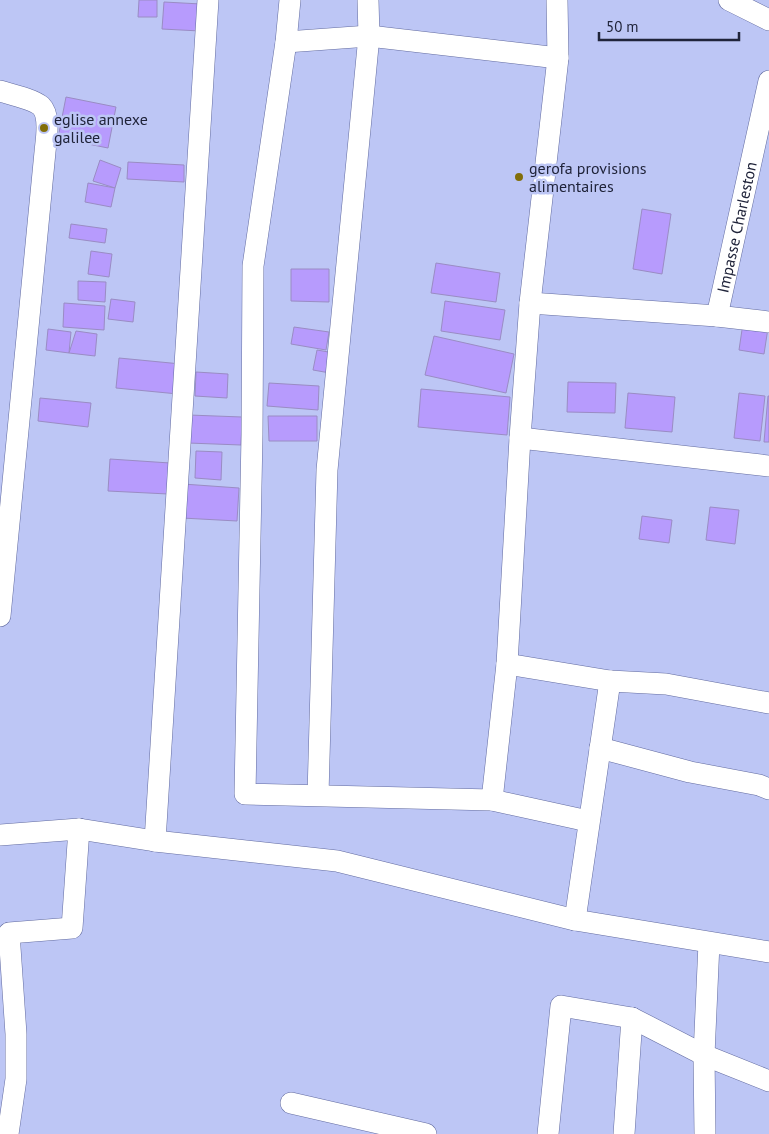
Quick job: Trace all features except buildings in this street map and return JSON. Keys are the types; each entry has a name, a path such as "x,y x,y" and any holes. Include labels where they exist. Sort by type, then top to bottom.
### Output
{"street":[{"path":"155,841 208,0"},
{"path":"290,0 286,42 252,266 252,434 245,794 492,800 588,821"},
{"path":"318,795 328,470 369,36 368,0"},
{"path":"492,800 507,664 530,303 558,58 557,0"},
{"path":"729,0 769,20"},
{"path":"286,42 369,36 558,58"},
{"name":"Impasse Charleston","path":"718,316 769,81"},
{"path":"0,91 30,101 41,107 46,119 44,162 8,453 0,616"},
{"path":"530,303 718,316 769,322"},
{"path":"520,438 769,466"},
{"path":"507,664 610,681 666,684 769,703"},
{"path":"574,920 610,681"},
{"path":"600,748 690,772 759,785 769,789"},
{"path":"8,1134 16,1070 16,1034 10,933 72,928 79,829"},
{"path":"0,835 79,829 155,841 337,861 574,920 769,952"},
{"path":"705,1134 704,1055 710,943"},
{"path":"548,1134 561,1006 632,1018 704,1055 769,1081"},
{"path":"624,1134 632,1018"},
{"path":"291,1103 426,1134"}],"place":[{"name":"eglise annexe galilee","path":"44,128"},
{"name":"gerofa provisions alimentaires","path":"519,177"}]}
